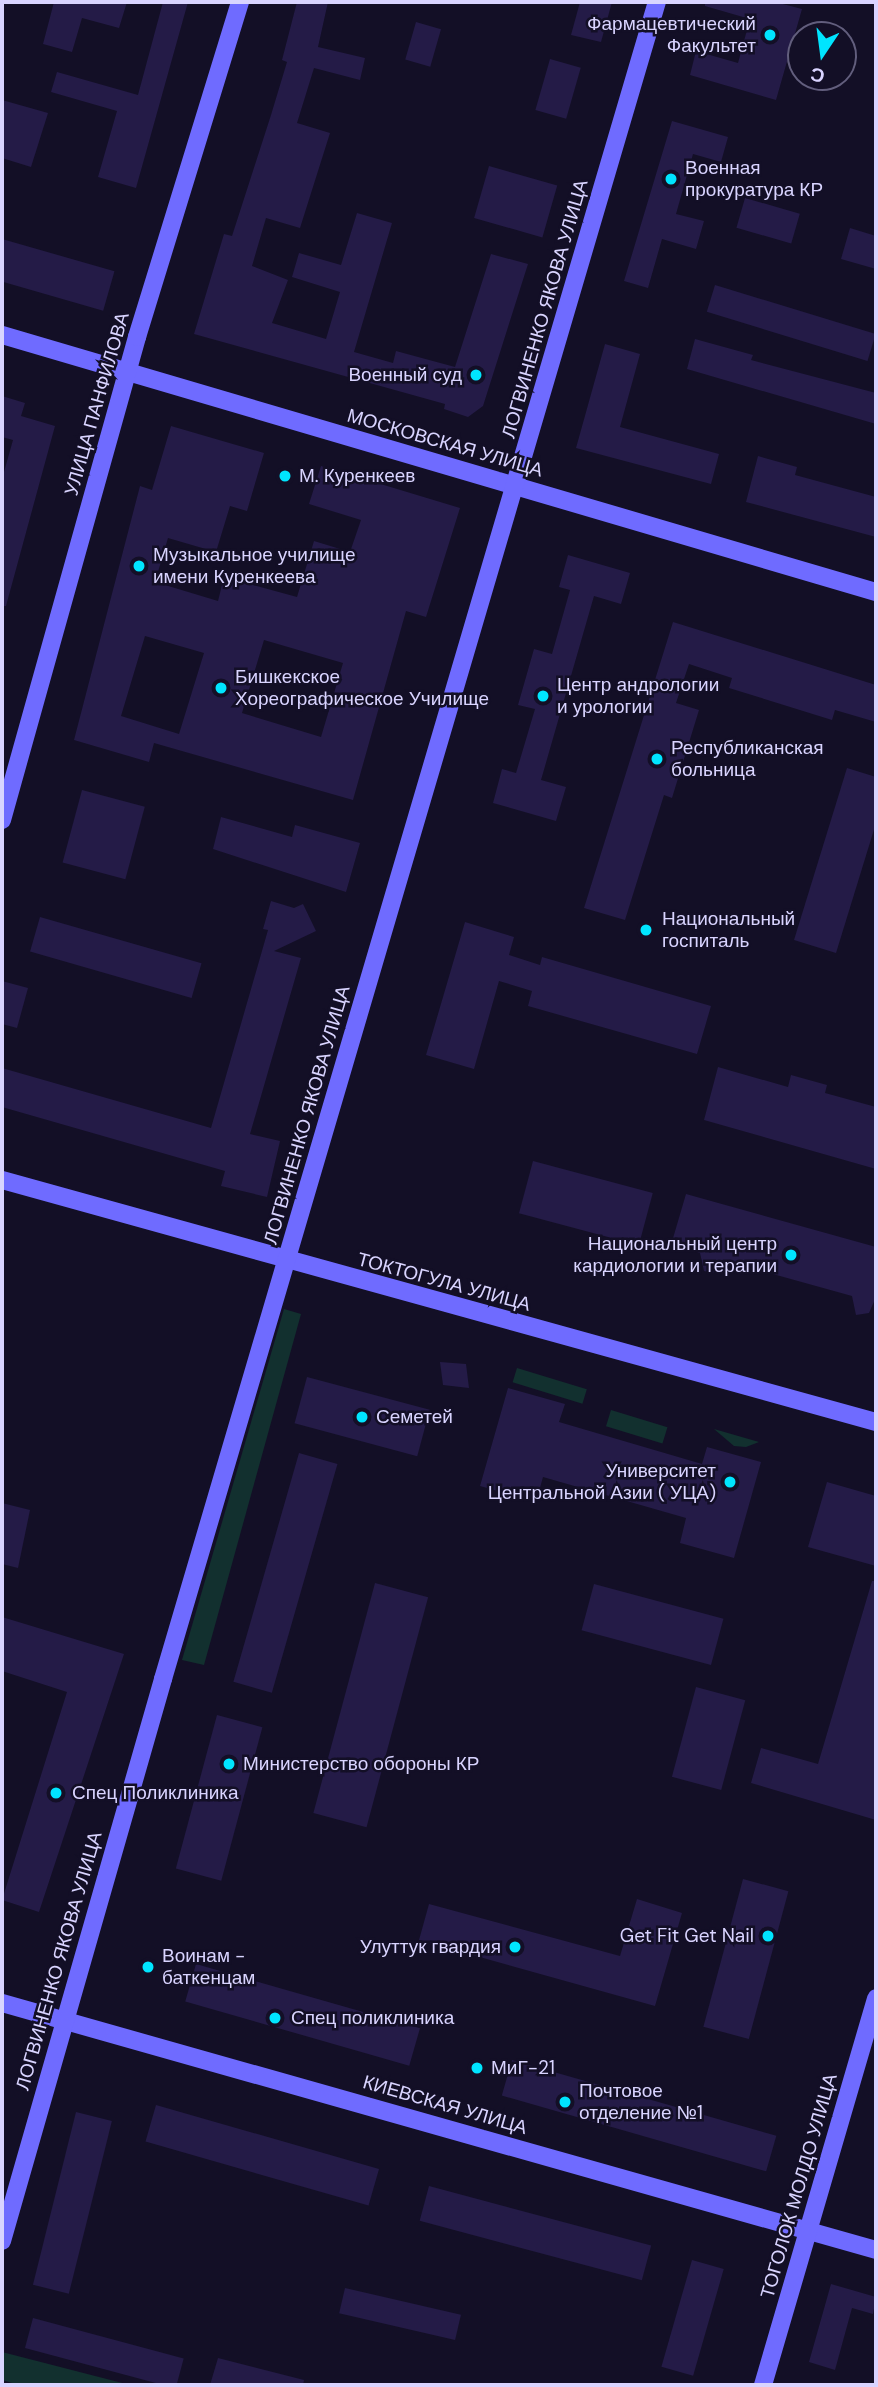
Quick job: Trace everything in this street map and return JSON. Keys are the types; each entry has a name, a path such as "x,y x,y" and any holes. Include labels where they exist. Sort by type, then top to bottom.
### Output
{"street":[{"name":"УЛИЦА ПАНФИЛОВА","path":"2,820 127,371 240,2"},
{"name":"ЛОГВИНЕНКО ЯКОВА УЛИЦА","path":"2,2241 286,1260 657,2"},
{"name":"МОСКОВСКАЯ УЛИЦА","path":"2,335 876,592"},
{"name":"ТОКТОГУЛА УЛИЦА","path":"2,1180 876,1422"},
{"name":"ТОГОЛОК МОЛДО УЛИЦА","path":"762,2385 876,1998"},
{"name":"КИЕВСКАЯ УЛИЦА","path":"2,2003 876,2249"}],"green space":[{"path":"284,1309 301,1314 204,1665 182,1660"},
{"path":"517,1368 587,1389 582,1404 513,1382"},
{"path":"611,1410 667,1427 662,1444 606,1426"},
{"path":"714,1429 759,1442 746,1447 734,1446"},
{"path":"2,2352 130,2385 19,2385 2,2380"}],"building":[{"path":"54,2 127,2 119,28 82,18 72,52 43,44"},
{"path":"163,2 188,2 136,188 98,177 117,111 51,92 57,72 138,95"},
{"path":"297,2 328,2 318,47 365,58 360,80 314,68 297,123 330,133 300,228 266,218 252,266 288,280 272,323 326,339 340,292 292,277 299,253 341,265 357,213 392,223 354,352 393,363 396,351 455,367 491,254 528,264 483,406 468,417 444,409 445,404 194,334 224,234 232,236 271,115 287,62 282,60"},
{"path":"580,2 612,2 601,42 571,35"},
{"name":"Фармацевтический Факультет","path":"705,2 775,2 802,9 799,21 787,21 787,62 776,100 690,75 696,51 738,63 750,19 705,6"},
{"path":"416,22 441,29 430,67 405,59"},
{"path":"550,59 581,68 566,119 535,110"},
{"path":"2,100 48,113 31,167 2,158"},
{"path":"672,121 728,137 721,162 693,154 676,214 704,221 696,249 662,239 648,288 624,281"},
{"path":"489,166 557,186 542,237 474,218"},
{"path":"745,198 800,214 791,244 736,228"},
{"path":"850,228 876,236 876,269 841,259"},
{"path":"2,239 114,271 103,311 2,282"},
{"path":"715,285 876,334 867,361 707,312"},
{"path":"695,339 753,355 751,360 876,393 876,424 687,369"},
{"path":"605,344 640,354 620,427 719,454 711,484 576,448"},
{"path":"2,396 25,403 21,416 55,426 6,606 2,606 2,479 13,440 2,437"},
{"path":"171,426 264,453 247,511 230,506 216,552 168,538 155,582 218,601 224,577 297,597 314,541 350,552 361,520 309,504 321,466 460,508 426,617 406,611 353,800 154,743 149,762 74,740 140,486 152,490","holes":["145,636 204,653 179,734 121,716","264,640 343,663 321,737 242,713"]},
{"path":"758,456 797,467 795,475 876,497 876,537 746,502"},
{"name":"Центр андрологии и урологии","path":"568,555 630,573 621,604 594,596 541,780 566,787 556,821 493,803 502,769 516,773 535,709 518,705 534,649 552,654 570,590 559,587"},
{"name":"Республиканская больница","path":"673,622 876,685 876,722 835,710 832,720 729,688 732,678 689,664 676,703 699,710 672,798 664,795 625,920 584,908"},
{"name":"Республиканская больница","path":"847,768 876,777 876,823 836,953 794,940"},
{"path":"82,790 145,807 125,879 63,862"},
{"path":"221,817 292,837 295,825 360,843 346,892 213,849"},
{"path":"271,901 294,908 303,904 316,931 274,951 301,958 250,1134 280,1141 267,1197 221,1186 225,1171 2,1107 2,1068 211,1128 268,930 263,929"},
{"path":"40,917 201,963 192,998 30,952"},
{"path":"465,922 514,937 509,955 540,965 542,957 711,1006 697,1054 528,1006 532,991 499,981 474,1069 426,1055"},
{"path":"2,981 28,988 17,1028 2,1024"},
{"path":"718,1067 788,1087 791,1075 827,1085 825,1093 876,1107 876,1169 704,1120"},
{"path":"533,1161 653,1193 639,1245 519,1213"},
{"name":"Национальный центр кардиологии и терапии","path":"686,1194 876,1247 876,1297 869,1313 856,1315 852,1296 722,1260 713,1273 704,1271 700,1253 671,1245"},
{"path":"440,1362 466,1364 469,1388 443,1385"},
{"name":"Семетей","path":"307,1377 430,1410 417,1456 295,1423"},
{"path":"508,1388 565,1404 559,1422 702,1464 707,1447 761,1462 734,1558 680,1543 686,1518 543,1477 536,1502 480,1486"},
{"path":"299,1453 337,1464 272,1693 233,1682"},
{"path":"827,1482 876,1496 876,1566 808,1547"},
{"path":"2,1503 30,1510 18,1568 2,1564"},
{"path":"872,1581 876,1581 876,1820 751,1783 761,1748 818,1764"},
{"path":"375,1583 428,1597 367,1827 313,1813"},
{"path":"594,1584 723,1619 711,1665 582,1630"},
{"path":"2,1617 124,1654 39,1912 2,1900 67,1692 2,1671"},
{"path":"696,1687 745,1700 721,1790 672,1777"},
{"path":"217,1715 262,1727 221,1881 176,1869"},
{"path":"743,1879 788,1891 749,2039 703,2027"},
{"path":"637,1899 682,1913 655,2006 419,1940 429,1904 620,1956"},
{"path":"196,1964 420,2028 409,2066 185,2001"},
{"path":"512,2060 776,2136 766,2171 502,2096"},
{"path":"156,2105 379,2169 369,2205 146,2142"},
{"path":"76,2112 112,2121 69,2294 33,2285"},
{"path":"429,2186 651,2246 642,2280 420,2221"},
{"path":"692,2260 724,2269 693,2376 661,2367"},
{"path":"831,2284 876,2297 873,2314 852,2308 835,2370 809,2362"},
{"path":"345,2288 461,2315 455,2340 339,2313"},
{"path":"33,2318 184,2358 177,2385 163,2385 25,2348"},
{"path":"218,2358 304,2380 303,2385 210,2385"}],"place":[{"name":"Фармацевтический Факультет","path":"770,35"},
{"name":"Военная прокуратура КР","path":"671,179"},
{"name":"Военный суд","path":"476,375"},
{"name":"М. Куренкеев","path":"285,476"},
{"name":"Музыкальное училище имени Куренкеева","path":"139,566"},
{"name":"Бишкекское Хореографическое Училище","path":"221,688"},
{"name":"Центр андрологии и урологии","path":"543,696"},
{"name":"Республиканская больница","path":"657,759"},
{"name":"Национальный госпиталь","path":"646,930"},
{"name":"Национальный центр кардиологии и терапии","path":"791,1255"},
{"name":"Семетей","path":"362,1417"},
{"name":"Университет Центральной Азии ( УЦА)","path":"730,1482"},
{"name":"Министерство обороны КР","path":"229,1764"},
{"name":"Спец Поликлиника","path":"56,1793"},
{"name":"Get Fit Get Nail","path":"768,1936"},
{"name":"Улуттук гвардия","path":"515,1947"},
{"name":"Воинам - баткенцам","path":"148,1967"},
{"name":"Спец поликлиника","path":"275,2018"},
{"name":"МиГ-21","path":"477,2068"},
{"name":"Почтовое отделение №1","path":"565,2102"}]}
